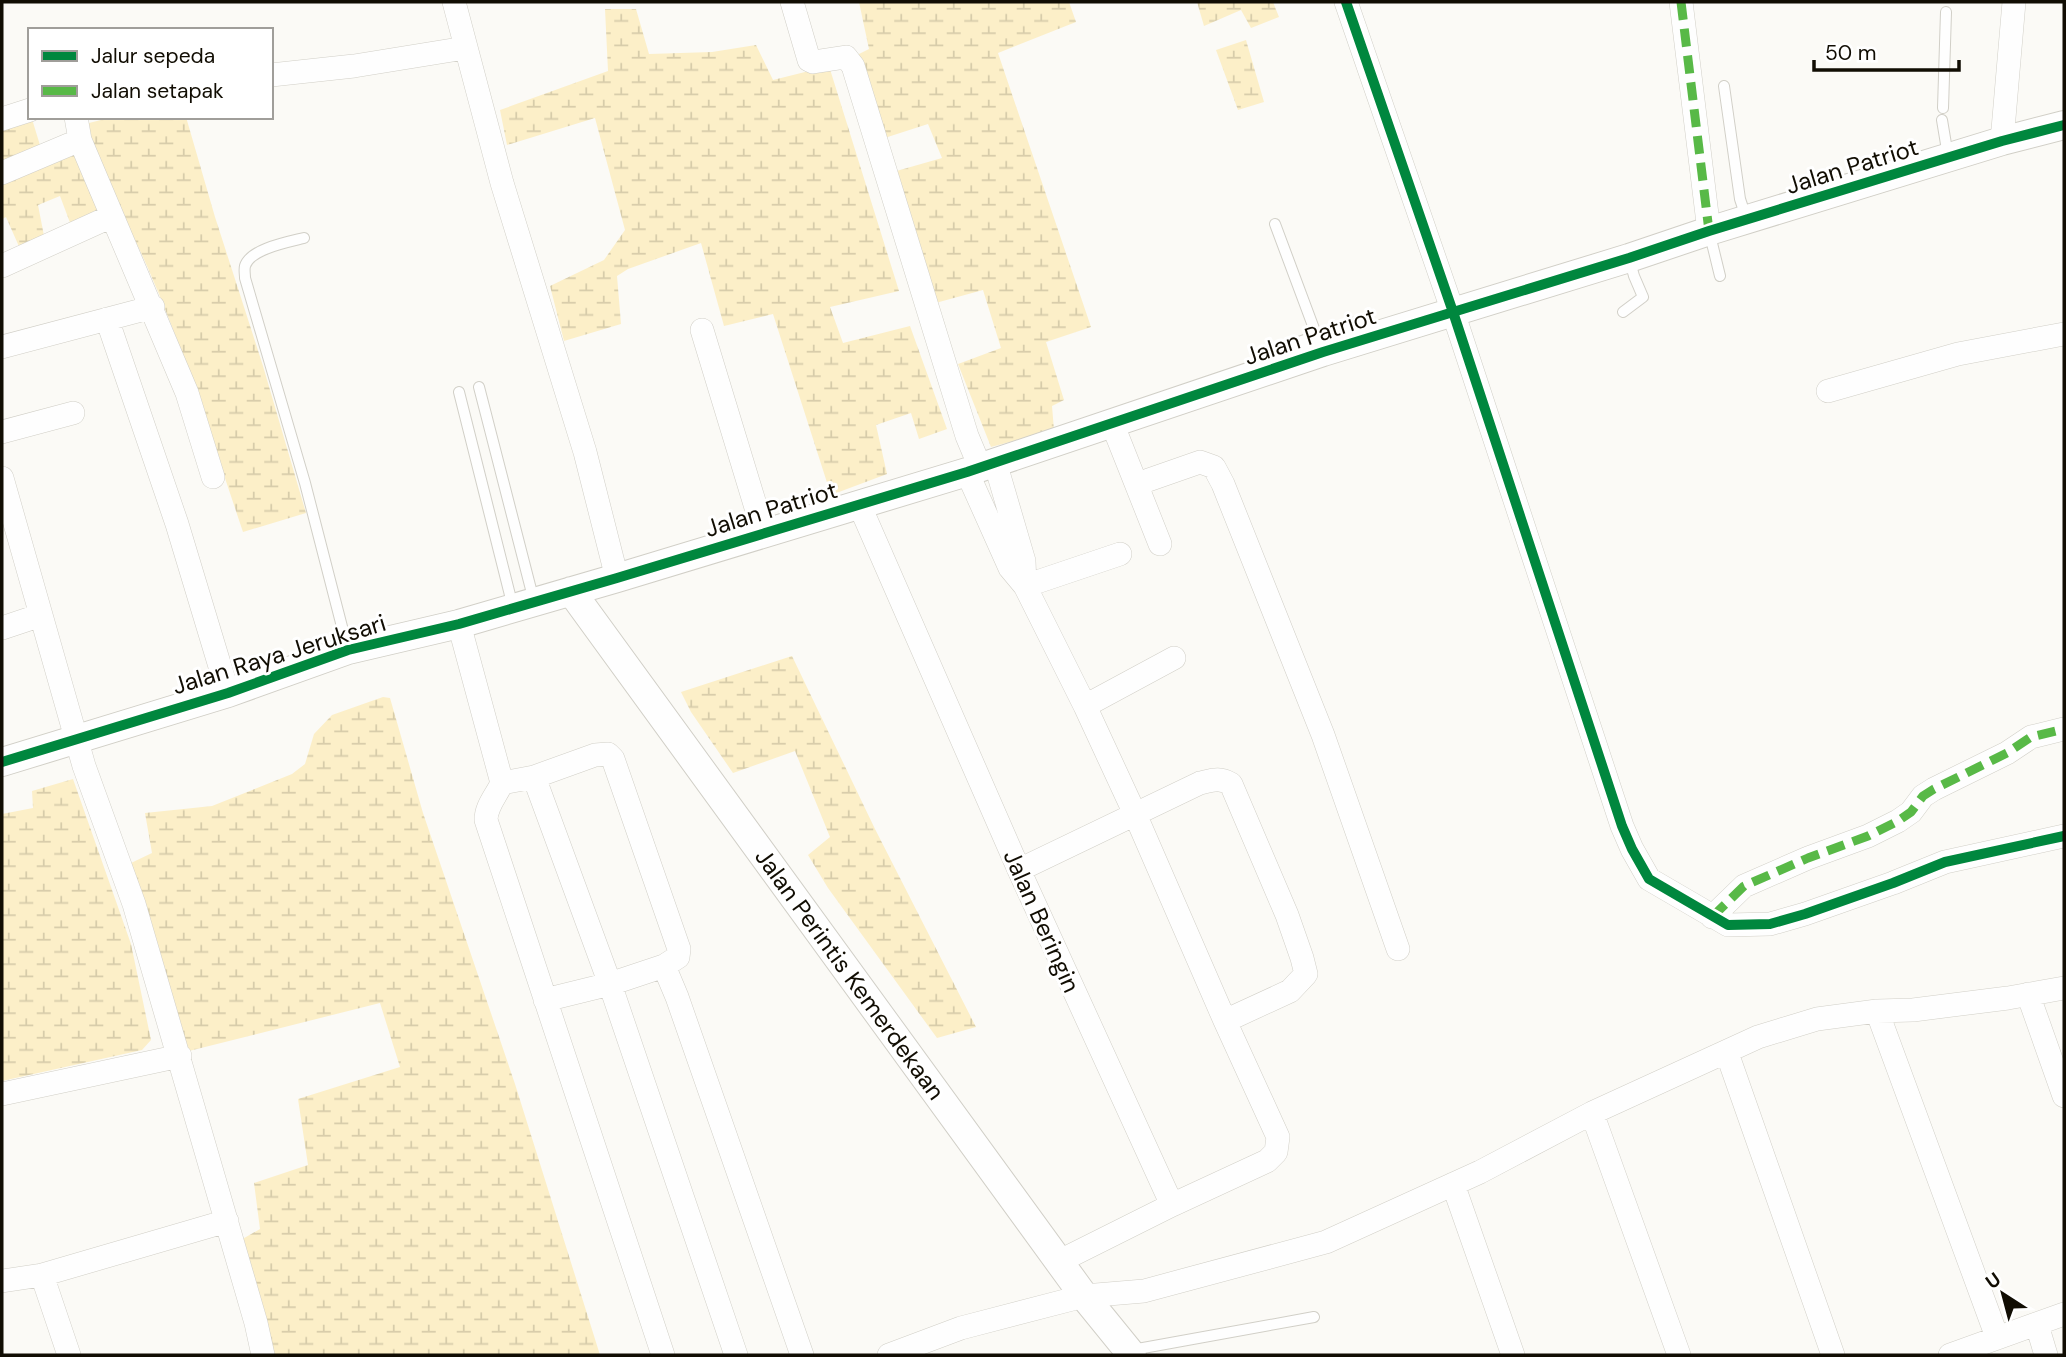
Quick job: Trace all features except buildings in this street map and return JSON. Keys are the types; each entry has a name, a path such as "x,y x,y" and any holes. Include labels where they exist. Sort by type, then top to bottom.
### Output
{"street":[{"path":"454,2 502,183 585,452 617,579"},
{"path":"792,2 809,60 813,62 846,57 853,66 1010,568 1026,586 1085,706 1278,1137 1276,1152 1267,1161 1060,1261"},
{"path":"1346,2 1453,312 1622,826 1649,879 1728,925 1770,924 1805,915 1945,862 2064,836"},
{"path":"1681,2 1711,238"},
{"path":"2002,141 2014,2"},
{"path":"273,75 354,66 465,48"},
{"path":"2,119 28,111"},
{"name":"Jalan Patriot","path":"571,591 764,534 862,512 980,468 1114,429 1280,367 1320,344 1366,339 1630,263 1711,238 1747,220 2002,141 2064,125"},
{"path":"2,173 78,128 187,393 213,477"},
{"path":"2,266 112,215"},
{"path":"2,347 153,307"},
{"path":"107,319 177,524 228,693"},
{"path":"702,330 764,534"},
{"path":"1828,391 1958,354 2064,334"},
{"path":"2,432 73,413"},
{"path":"1114,429 1160,544"},
{"path":"1136,484 1200,462 1214,467 1322,735 1398,949"},
{"path":"2,478 80,751 134,904 180,1056 264,1355"},
{"name":"Jalan Beringin","path":"862,512 1019,870 1172,1205"},
{"path":"1026,586 1121,554"},
{"name":"Jalan Raya Jeruksari","path":"2,762 80,751 348,650 459,624 571,591"},
{"name":"Jalan Perintis Kemerdekaan","path":"571,591 1084,1296 1131,1353"},
{"path":"2,628 41,615"},
{"path":"459,624 502,783 489,805 486,820 663,1355"},
{"path":"1085,706 1174,658"},
{"path":"1712,916 1744,886 1888,826 1911,812 1923,796 1934,789 2007,753 2031,737 2064,729"},
{"path":"502,783 534,777 595,755 608,754 613,759 679,949 678,957 664,966 610,984 545,1000"},
{"path":"534,777 610,984 736,1355"},
{"path":"1019,870 1200,783 1223,779 1231,784 1287,915 1306,974 1290,991 1225,1021"},
{"path":"664,966 802,1355"},
{"path":"889,1355 916,1350 961,1328 1084,1296 1144,1291 1326,1241 1453,1184 1592,1112 1758,1037 1817,1019 1877,1011 1913,1010 2064,988"},
{"path":"2028,994 2064,1096"},
{"path":"1877,1011 1997,1337"},
{"path":"1727,1052 1833,1355"},
{"path":"2,1094 180,1056"},
{"path":"1592,1112 1679,1355"},
{"path":"1453,1184 1513,1355"},
{"path":"2,1281 42,1275 227,1221"},
{"path":"42,1275 69,1355"},
{"path":"1951,1355 2064,1314"},
{"path":"2038,1325 2046,1355"}],"lane":[{"path":"1946,12 1943,114 1948,159"},
{"path":"1724,86 1740,199 1747,220"},
{"path":"1275,224 1320,344"},
{"path":"304,238 265,249 251,257 245,265 245,278 304,483 348,650"},
{"path":"1711,238 1720,276"},
{"path":"1623,312 1643,297 1630,263"},
{"path":"479,387 523,604"},
{"path":"459,392 523,604"},
{"path":"1131,1353 1314,1317"}],"green space":[{"path":"859,2 1069,2 1076,22 998,53 1091,327 1046,342 1064,400 1052,406 1054,430 991,447 958,364 1001,348 983,290 921,307 879,176 942,158 928,124 866,144 843,62 869,49"},
{"path":"1197,2 1273,2 1279,17 1251,28 1241,10 1204,26"},
{"path":"605,9 636,9 649,54 712,52 756,45 773,80 829,66 899,291 830,307 843,343 910,326 947,429 919,439 911,413 876,425 887,474 831,495 773,314 724,326 701,243 628,269 617,276 621,324 564,341 550,286 604,260 625,230 595,118 507,145 500,110 608,71"},
{"path":"1246,40 1264,102 1238,110 1216,50"},
{"path":"32,119 43,155 77,151 101,216 72,228 60,196 38,205 45,241 21,251 6,217 2,219 2,128"},
{"path":"105,119 187,119 306,513 243,532 174,331 147,266 113,196 85,124"},
{"path":"792,656 875,829 976,1027 937,1038 828,888 808,855 830,837 795,751 733,773 691,712 681,692"},
{"path":"383,697 390,698 423,813 515,1084 600,1355 274,1355 268,1328 239,1241 260,1229 254,1183 308,1165 298,1099 400,1067 380,1003 185,1052 131,863 152,853 145,813 212,806 292,774 305,764 314,734 332,715"},
{"path":"73,779 131,944 151,1040 142,1050 2,1081 2,814 33,808 32,791"}],"marked path":[{"path":"1681,2 1709,231"},
{"path":"1712,917 1744,886 1868,836 1911,812 1923,796 1934,789 2007,753 2031,737 2064,729"}],"cycle path":[{"path":"1346,2 1453,312 1622,826 1649,879 1728,925 1770,924 1893,883 1945,862 2064,836"},
{"path":"2,762 228,693 348,650 459,624 967,472 1323,352 2002,141 2064,125"}]}
